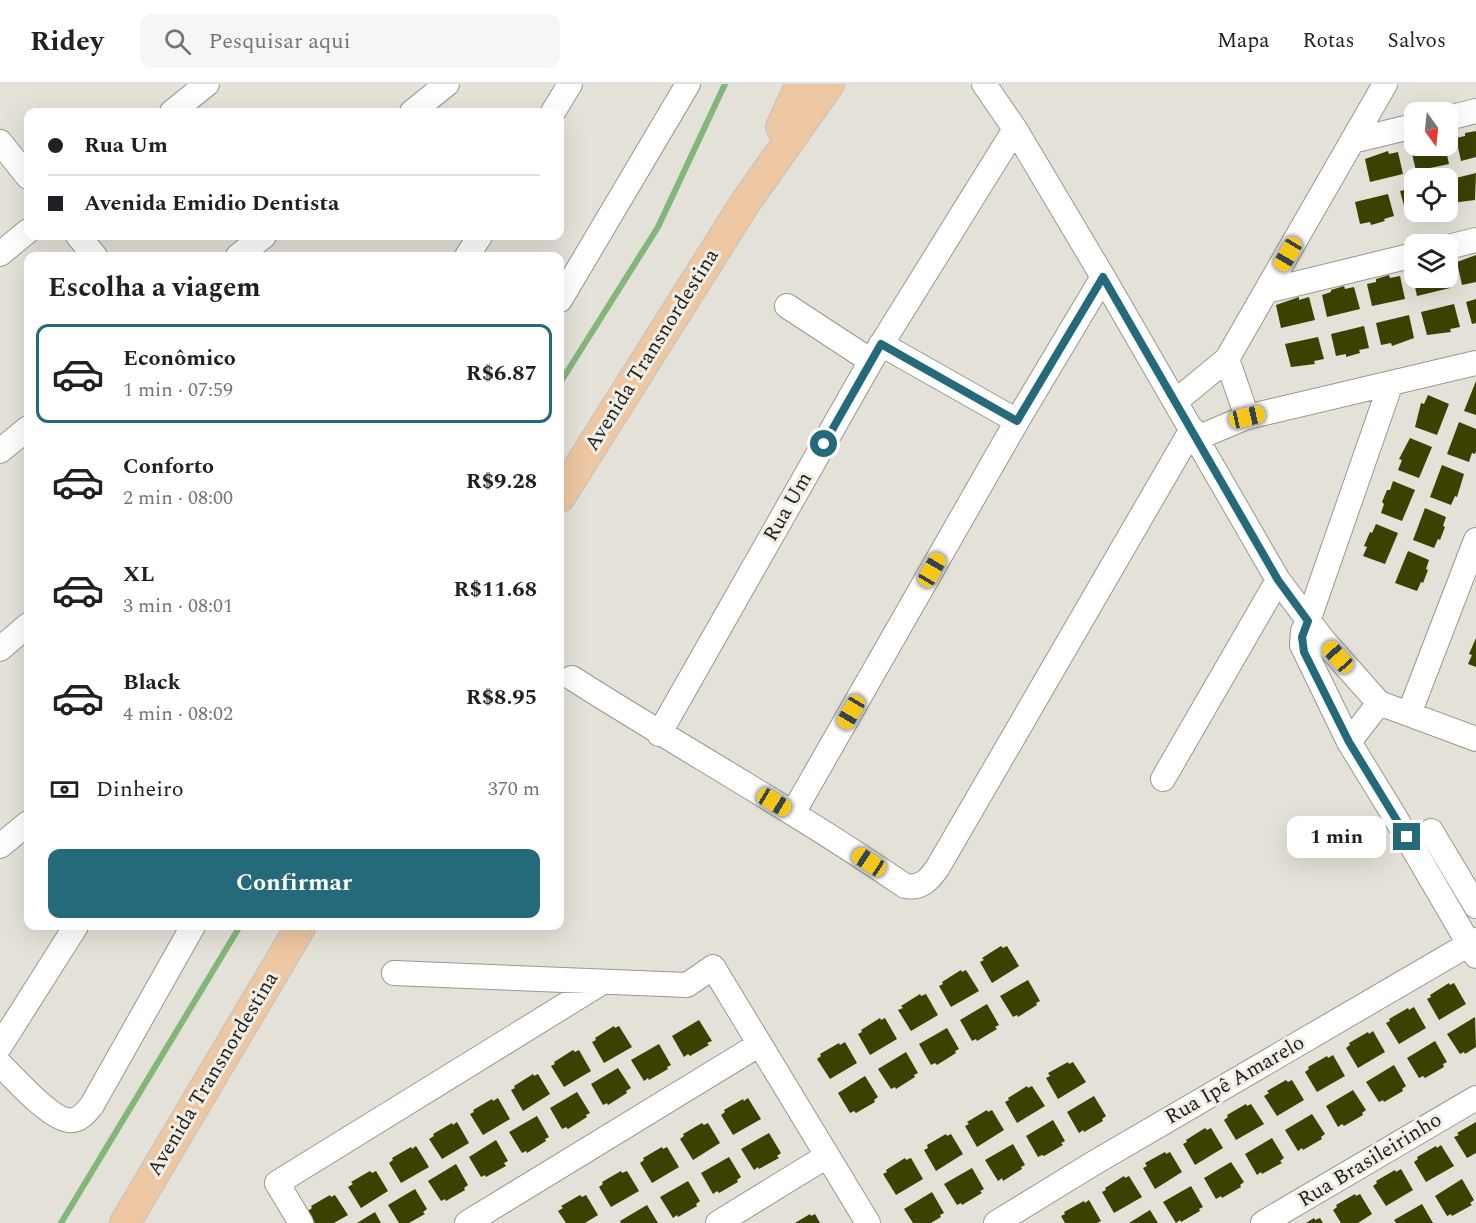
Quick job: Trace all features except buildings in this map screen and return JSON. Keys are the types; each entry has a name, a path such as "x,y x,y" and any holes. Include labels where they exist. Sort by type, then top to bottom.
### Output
{"main road":[{"name":"Avenida Transnordestina","path":"745,203 801,84"},
{"name":"Avenida Transnordestina","path":"564,491 745,203 829,84"},
{"name":"Avenida Transnordestina","path":"125,1223 299,930"}],"street":[{"path":"177,108 207,84"},
{"path":"417,108 447,84"},
{"path":"556,108 570,84"},
{"path":"564,293 688,84"},
{"path":"1175,402 1227,359 1385,84"},
{"path":"990,91 1015,129 1195,433 1278,580 1308,621 1379,703 1476,739"},
{"path":"1458,116 1476,111"},
{"path":"1352,141 1404,128"},
{"name":"Rua Um","path":"659,734 876,352 1015,129"},
{"path":"0,142 24,172"},
{"path":"0,254 24,234"},
{"path":"81,240 92,252"},
{"path":"243,252 259,240"},
{"path":"1458,244 1476,240"},
{"path":"1266,291 1404,257"},
{"path":"793,813 1017,421 1103,277"},
{"path":"788,306 1017,421"},
{"path":"1227,359 1247,417"},
{"path":"572,678 659,734 793,813 905,886 914,888 929,879 1195,433 1247,417 1476,363"},
{"path":"1391,383 1302,637 1304,652 1349,742 1474,947"},
{"path":"0,451 24,431"},
{"path":"1409,714 1476,540"},
{"path":"1163,779 1278,580"},
{"path":"0,649 24,628"},
{"path":"1349,742 1379,703"},
{"path":"0,846 24,826"},
{"path":"1431,831 1476,906"},
{"path":"0,1046 73,930"},
{"path":"0,1064 51,1113 63,1120 73,1121 81,1117 92,1105 191,930"},
{"name":"Rua Ipê Amarelo","path":"996,1223 1094,1162 1474,947"},
{"path":"394,973 687,985 713,967 868,1223"},
{"path":"301,1223 277,1183 601,983"},
{"path":"467,1223 760,1044"},
{"name":"Rua Brasileirinho","path":"1263,1223 1476,1098"},
{"path":"718,1223 827,1156"}],"waterway":[{"path":"564,377 658,227 725,84"},
{"path":"61,1223 238,930"}],"route":[{"path":"824,444 881,344 1017,421 1103,277 1278,580 1308,621 1302,637 1304,652 1349,742 1407,837"}]}
